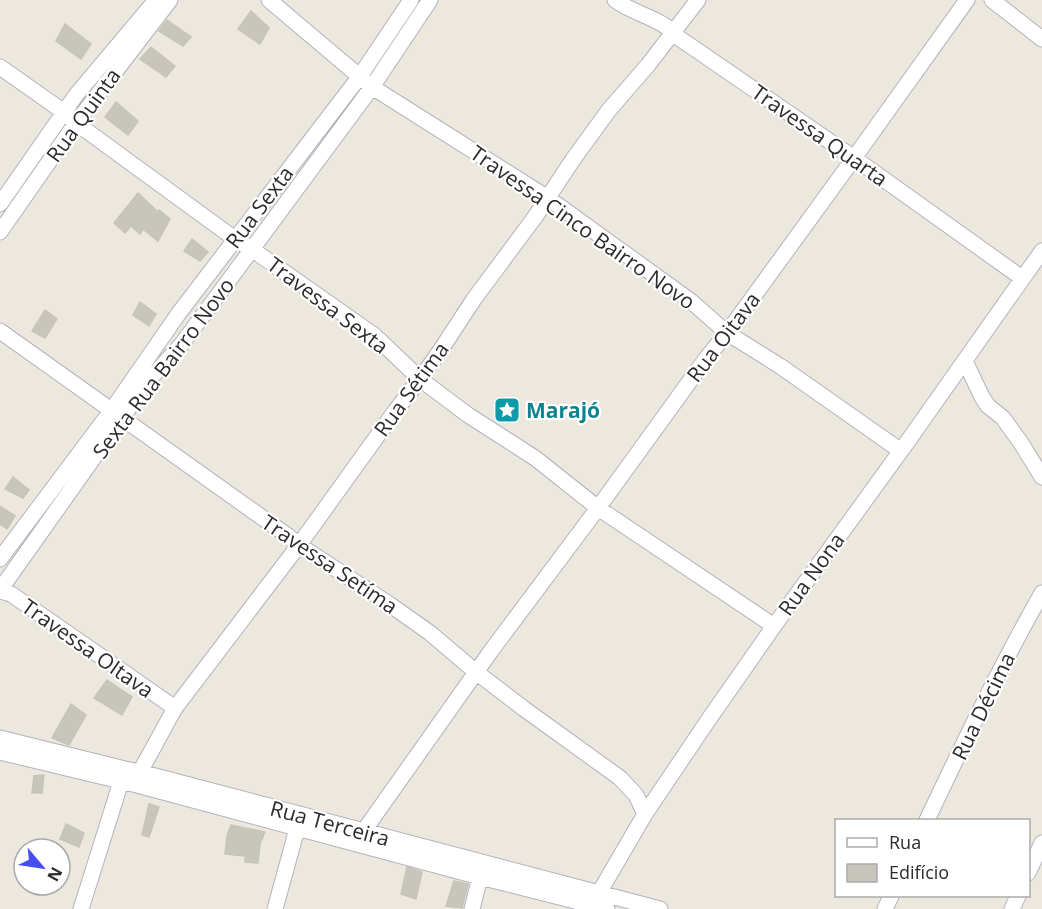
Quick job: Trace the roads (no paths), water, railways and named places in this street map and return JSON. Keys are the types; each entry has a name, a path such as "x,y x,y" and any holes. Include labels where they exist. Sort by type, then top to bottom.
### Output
{"street":[{"name":"Rua Quinta","path":"0,232 70,117 76,95 156,0"},
{"name":"Rua Quinta","path":"0,204 70,117 170,0"},
{"name":"Travessa Cinco Bairro Novo","path":"269,0 372,87 548,198 693,302 727,333 780,366 901,452"},
{"name":"Rua Sexta","path":"0,559 116,414 179,313 360,76 411,0"},
{"name":"Sexta Rua Bairro Novo","path":"0,590 94,458 116,414 181,345 372,87 430,0"},
{"name":"Travessa Quarta","path":"615,0 649,16 673,31 679,38 854,158 1022,278"},
{"name":"Rua Sétima","path":"81,909 131,777 175,708 299,545 420,379 474,298 609,110 648,65 698,0"},
{"name":"Rua Oitava","path":"363,832 476,672 727,333 967,0"},
{"path":"992,0 1042,39"},
{"name":"Travessa Sexta","path":"0,67 235,239 375,336 420,379 468,416 535,458 598,508 774,626"},
{"name":"Rua Nona","path":"599,903 645,814 774,626 901,452 1042,251"},
{"name":"Travessa Setíma","path":"0,331 299,545 430,633 523,708 620,778 636,795 645,814"},
{"path":"965,361 982,397 988,406 1003,418 1042,477"},
{"name":"Travessa OItava","path":"0,590 11,594 175,708"},
{"name":"Rua Décima","path":"927,819 970,729 1042,593"},
{"name":"Rua Terceira","path":"0,738 131,777 599,903 659,909"},
{"name":"Rua Terceira","path":"0,752 131,777"},
{"path":"275,909 300,821"},
{"name":"Rua Terceira","path":"300,821 363,832 482,870"},
{"path":"1030,871 1042,843"},
{"path":"472,909 482,870"}],"place":[{"name":"Marajó","path":"507,410"}]}
